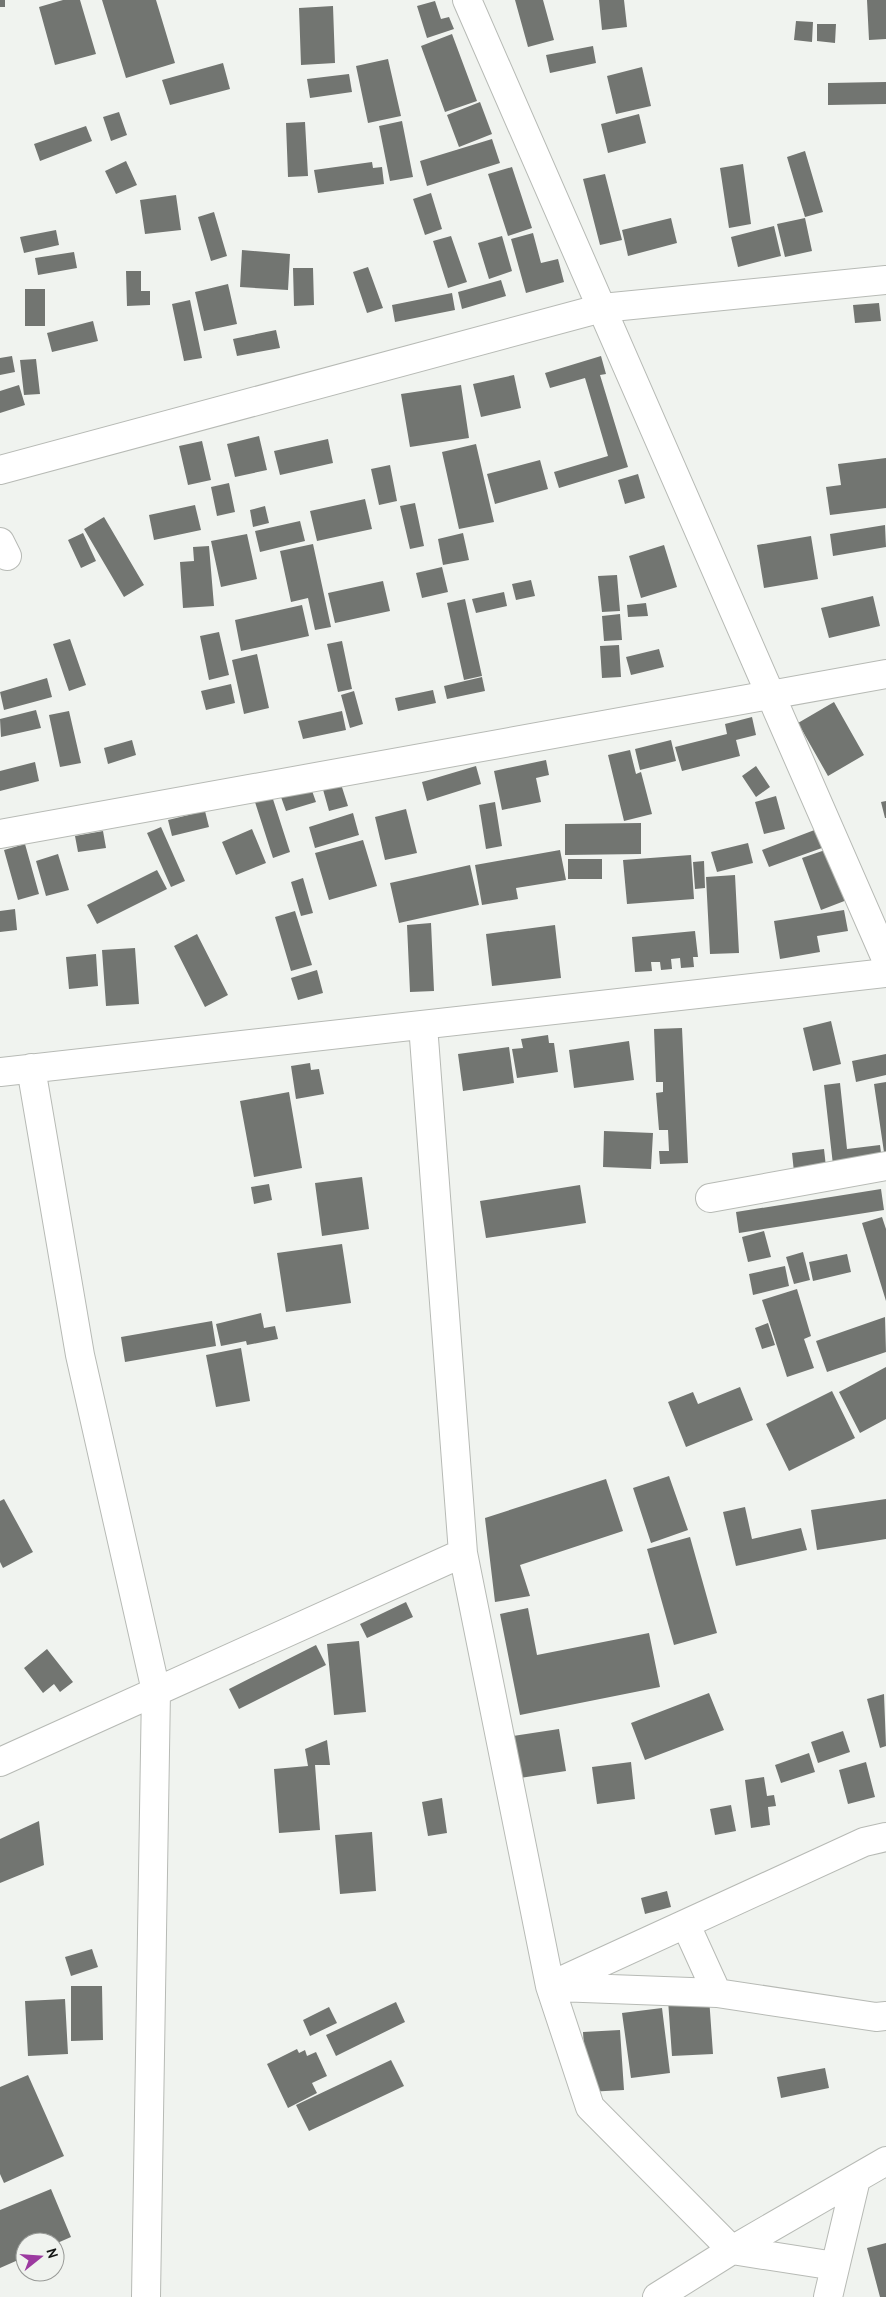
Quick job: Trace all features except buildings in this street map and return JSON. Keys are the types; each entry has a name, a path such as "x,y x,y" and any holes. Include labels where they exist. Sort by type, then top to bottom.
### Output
{"street":[{"path":"467,0 886,959"},
{"path":"0,470 602,308 886,280"},
{"path":"0,834 886,674"},
{"path":"0,1072 886,973"},
{"path":"423,1025 463,1553 550,1986 590,2107 732,2250 835,2266"},
{"path":"31,1068 80,1355 156,1691 146,2297"},
{"path":"710,1198 886,1166"},
{"path":"0,1762 463,1553"},
{"path":"550,1986 864,1842 886,1837"},
{"path":"686,1925 717,1993"},
{"path":"550,1986 717,1993 876,2017 886,2016"},
{"path":"657,2297 732,2250 886,2162"},
{"path":"828,2297 856,2179"}]}
